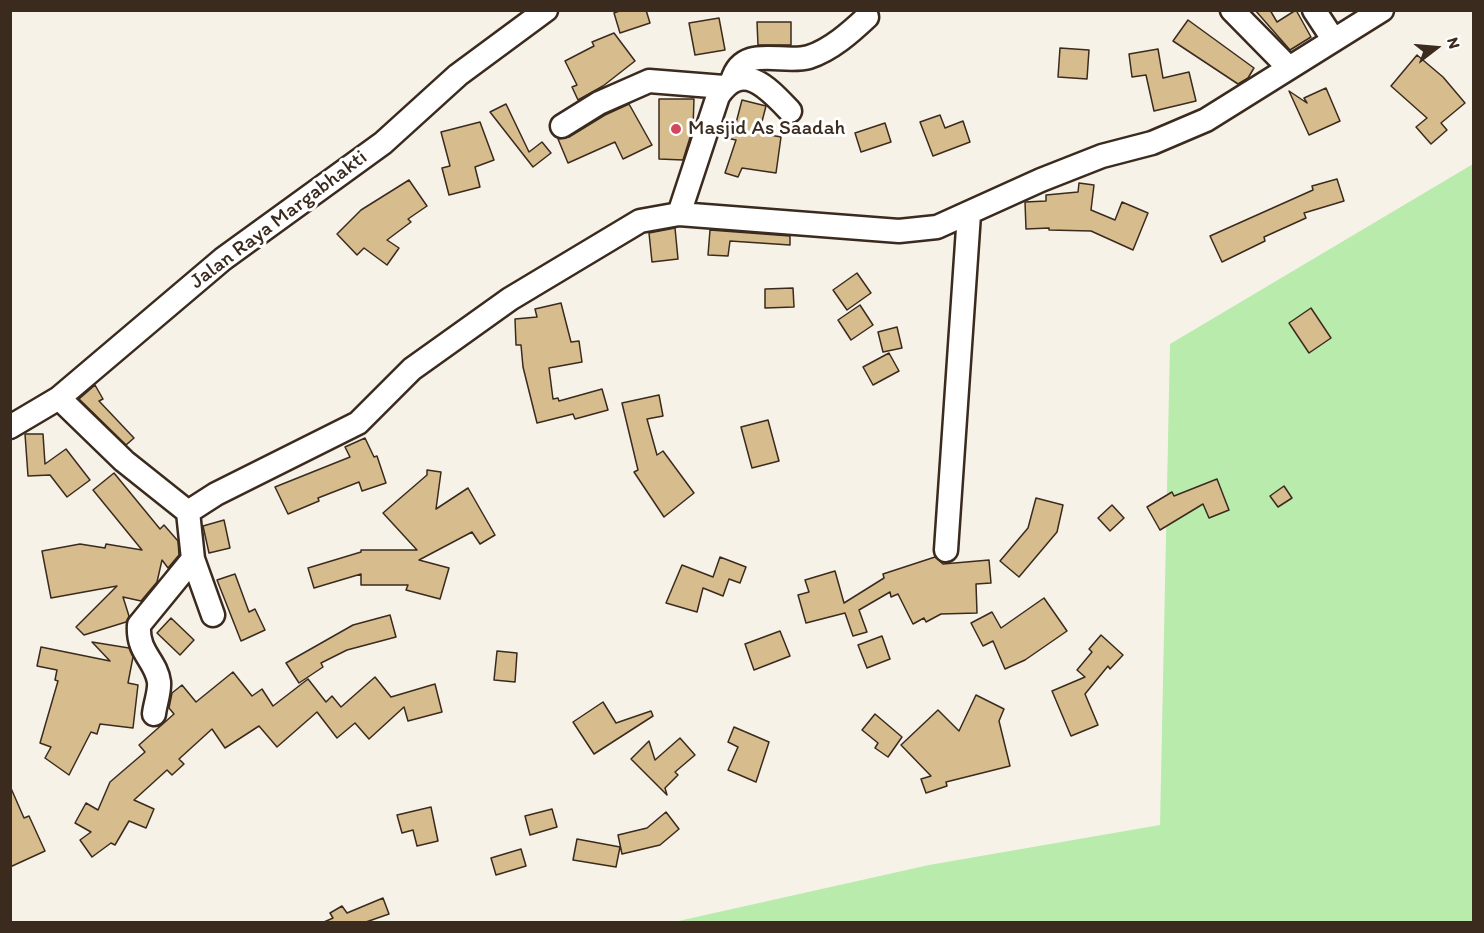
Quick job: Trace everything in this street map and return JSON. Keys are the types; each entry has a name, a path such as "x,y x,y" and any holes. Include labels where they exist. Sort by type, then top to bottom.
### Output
{"street":[{"name":"Jalan Raya Margabhakti","path":"10,427 59,398 223,259 383,143 458,75 546,10"},
{"path":"1232,10 1289,68"},
{"path":"1314,10 1333,39"},
{"path":"188,512 216,494 358,423 412,369 543,278 640,220 679,214 899,231 937,227 1041,180 1102,156 1152,143 1206,120 1382,10"},
{"path":"679,214 718,96 736,69 749,59 773,57 795,61 812,56 850,33 867,17"},
{"path":"562,126 599,104 649,81 728,84 751,79 760,82 790,111"},
{"path":"946,550 969,214"},
{"path":"59,398 124,461 188,512 193,559 213,615"},
{"path":"154,714 159,682 142,650 138,637 139,625 193,559"}],"green space":[{"path":"1473,164 1473,922 674,922 929,865 1160,825 1170,344"}],"building":[{"path":"622,10 646,10 650,23 620,33 614,13"},
{"path":"1255,10 1270,10 1277,22 1296,10 1311,37 1290,50"},
{"path":"719,18 725,50 695,55 689,23"},
{"path":"1188,20 1254,68 1248,78 1238,84 1173,41"},
{"path":"757,22 791,22 791,45 758,45"},
{"path":"614,33 635,61 603,86 578,100 572,87 577,85 565,61 594,46 592,42"},
{"path":"1060,48 1089,50 1087,79 1058,77"},
{"path":"1158,49 1163,78 1189,72 1196,101 1154,111 1146,75 1132,77 1129,54"},
{"path":"1417,55 1443,77 1465,103 1441,123 1447,130 1431,144 1416,127 1427,118 1391,86"},
{"path":"1326,88 1340,121 1309,135 1289,91 1307,103 1304,98"},
{"name":"Masjid As Saadah","path":"659,99 694,99 693,128 683,160 659,159"},
{"path":"742,100 766,106 759,133 781,137 776,173 742,168 738,177 725,173 736,140 726,138 729,122 736,123"},
{"path":"506,104 529,152 542,142 551,153 533,167 490,112"},
{"path":"629,104 652,145 623,159 615,142 568,163 558,139 569,137 605,115"},
{"path":"940,115 945,128 963,121 970,142 933,156 920,122"},
{"path":"480,122 494,160 475,167 480,187 449,195 442,168 450,166 441,132"},
{"path":"885,123 891,142 861,152 855,133"},
{"path":"1337,179 1344,201 1304,213 1306,218 1264,237 1265,241 1222,262 1210,236 1313,190 1312,186"},
{"path":"409,180 427,206 408,219 411,222 387,240 399,248 387,265 364,248 357,255 337,234 361,210"},
{"path":"1079,183 1094,185 1091,210 1115,220 1122,202 1148,213 1133,250 1091,231 1026,229 1025,202 1046,201 1046,195 1078,192"},
{"path":"675,228 678,259 652,262 649,233"},
{"path":"710,230 790,236 790,245 730,241 728,256 708,255"},
{"path":"857,273 871,293 847,310 833,290"},
{"path":"793,288 794,307 765,308 765,289"},
{"path":"561,303 571,342 579,341 582,362 549,368 553,399 558,398 559,401 602,389 608,410 575,419 573,414 537,423 523,367 521,345 516,345 515,319 537,317 535,309"},
{"path":"860,305 873,325 851,340 838,320"},
{"path":"1311,308 1331,338 1309,353 1289,323"},
{"path":"897,327 902,348 883,352 878,332"},
{"path":"889,353 899,371 873,385 863,367"},
{"path":"95,385 103,399 99,401 134,438 126,445 79,399"},
{"path":"659,395 663,416 647,419 657,455 663,451 694,493 664,517 634,472 638,470 622,403"},
{"path":"768,420 779,461 752,468 741,427"},
{"path":"25,434 43,434 45,464 66,449 90,480 67,497 50,475 28,476"},
{"path":"365,438 374,457 377,456 386,483 362,491 359,482 318,498 319,501 288,514 275,487 350,457 345,447"},
{"path":"427,470 441,472 436,509 468,488 495,535 480,544 472,532 419,560 449,568 440,599 406,590 408,585 361,585 361,574 314,588 308,568 361,552 361,550 417,550 383,513 427,475"},
{"path":"114,473 160,529 164,525 178,541 179,555 168,568 162,560 157,582 141,601 123,597 129,616 126,622 84,635 76,627 117,586 51,598 42,551 80,544 105,548 106,544 142,550 93,490"},
{"path":"1217,479 1229,510 1209,518 1203,504 1160,530 1147,507 1172,492 1174,496"},
{"path":"1284,486 1292,498 1278,507 1270,496"},
{"path":"1036,498 1063,505 1057,532 1019,577 1000,561 1028,528"},
{"path":"1112,505 1124,518 1110,531 1098,518"},
{"path":"224,520 230,548 209,553 203,526"},
{"path":"720,557 746,567 740,583 729,579 723,596 703,588 697,612 666,603 682,565 713,577"},
{"path":"935,557 943,564 989,560 991,583 976,584 977,613 941,614 926,622 924,618 913,624 898,594 891,597 890,592 859,610 867,632 853,636 845,613 806,623 798,595 809,592 805,580 835,571 844,603 884,578 883,574"},
{"path":"235,574 249,612 255,609 265,630 241,641 217,580"},
{"path":"1044,598 1067,631 1025,660 1005,669 993,641 983,646 971,623 992,612 1001,628"},
{"path":"390,615 396,637 347,650 321,663 323,667 299,683 286,663 353,625"},
{"path":"171,618 194,640 180,655 157,633"},
{"path":"780,631 790,656 754,670 745,644"},
{"path":"1101,635 1123,655 1110,669 1108,666 1085,694 1098,725 1071,736 1052,691 1085,677 1077,670 1092,652 1089,649"},
{"path":"882,636 890,659 867,668 858,645"},
{"path":"92,642 129,648 133,657 128,683 138,685 133,728 100,724 97,734 91,732 69,775 45,758 51,747 40,743 58,681 55,680 57,670 37,666 41,647 110,661"},
{"path":"497,651 517,653 515,682 494,680"},
{"path":"233,672 252,696 262,689 273,706 308,679 326,702 332,696 341,707 375,677 391,697 435,684 442,712 408,721 404,707 369,739 355,723 337,738 317,712 277,747 259,726 225,748 212,729 179,759 184,764 172,775 167,770 134,800 154,809 146,828 129,821 115,845 111,843 92,857 80,840 91,832 75,823 86,803 98,810 110,782 145,752 139,745 174,714 169,708 172,693 182,685 196,702"},
{"path":"976,695 1004,709 999,721 1010,766 946,782 947,786 926,793 921,779 931,776 901,745 938,710 959,731"},
{"path":"603,702 616,723 651,711 653,716 594,754 573,722"},
{"path":"875,714 902,737 888,757 875,748 878,743 862,730"},
{"path":"734,727 769,742 756,782 728,770 738,747 728,742"},
{"path":"680,738 695,755 675,772 678,775 665,788 667,795 631,759 649,741 655,760"},
{"path":"10,786 24,818 29,816 45,851 10,867"},
{"path":"431,807 438,841 417,846 413,830 402,833 397,815"},
{"path":"552,809 557,827 530,835 525,816"},
{"path":"666,812 679,829 660,845 622,854 618,835 647,828"},
{"path":"577,839 620,847 616,867 573,860"},
{"path":"521,849 526,866 496,875 491,858"},
{"path":"383,898 389,914 366,922 324,922 333,918 330,913 342,906 347,913"}],"place":[{"name":"Masjid As Saadah","path":"676,129"}]}
